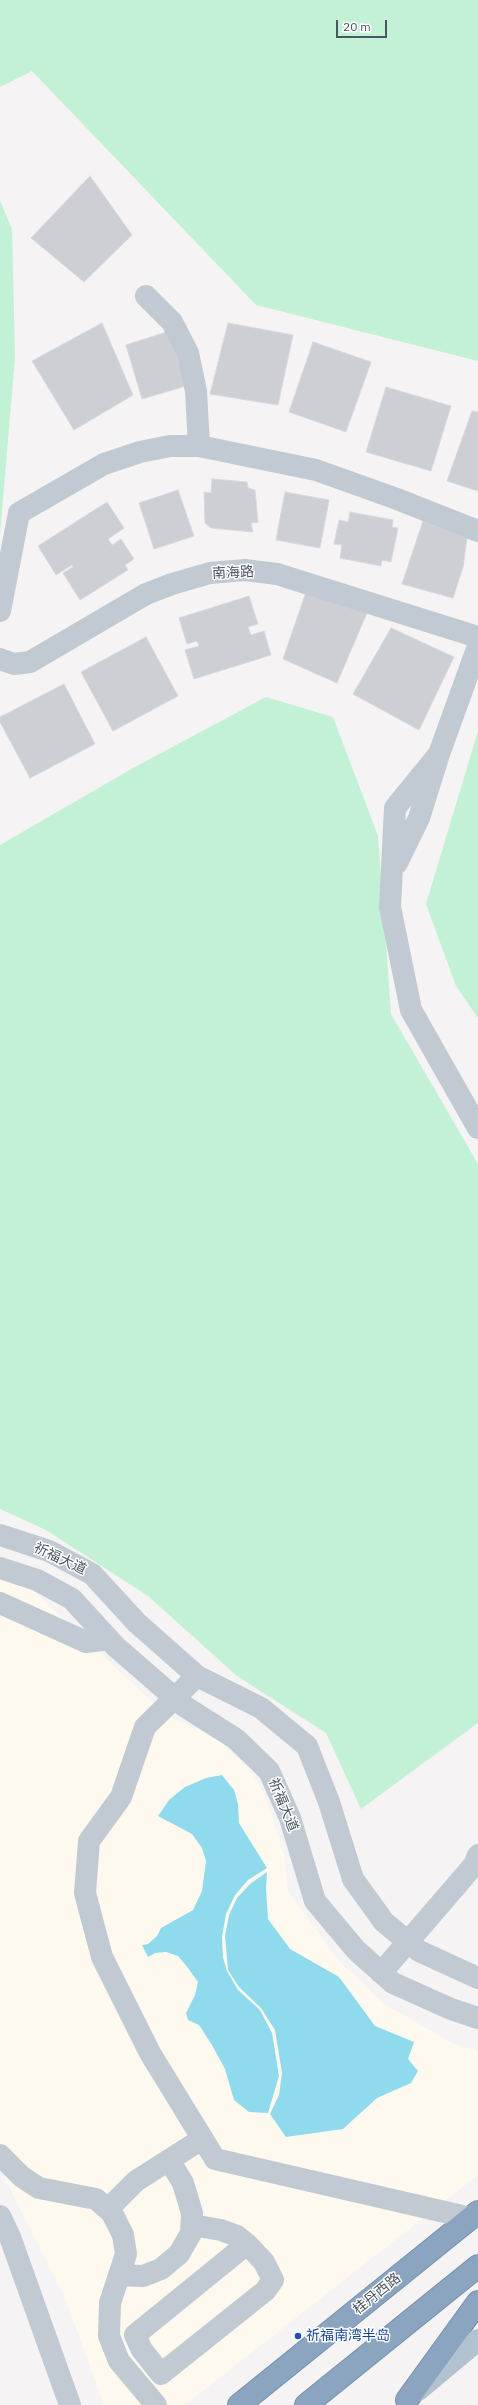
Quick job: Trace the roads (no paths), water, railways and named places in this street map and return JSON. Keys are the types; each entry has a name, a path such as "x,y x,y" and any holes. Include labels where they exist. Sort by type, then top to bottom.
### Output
{"highway":[{"name":"桂丹西路","path":"239,2405 475,2215"},
{"path":"306,2405 478,2266"},
{"path":"404,2402 478,2302"}],"main road":[{"path":"404,2402 478,2340"}],"street":[{"path":"146,296 172,322 188,352 196,391 199,446"},
{"path":"0,611 19,513 104,464 140,452 170,446 199,446 316,470 397,499 478,531"},
{"name":"南海路","path":"0,659 14,664 30,662 146,594 172,584 210,573 245,570 277,574 478,637"},
{"path":"478,646 439,754 419,818 393,872 390,908 411,1010 478,1128"},
{"name":"祈福大道","path":"0,1535 49,1550 92,1574 137,1623 197,1676 261,1708 307,1746 329,1802 353,1879 384,1922 419,1951 478,1978"},
{"name":"祈福大道","path":"0,1568 37,1580 72,1599 109,1639 174,1699 236,1739 269,1771 290,1818 315,1901 356,1950 393,1983 451,2009 478,2018"},
{"path":"0,1603 86,1642 109,1639"},
{"path":"197,1676 145,1727 121,1797 90,1840 84,1893 102,1956 150,2054 215,2159 475,2215"},
{"path":"381,1973 474,1865 478,1855"},
{"path":"108,2209 136,2180 202,2139"},
{"path":"0,2156 22,2177 39,2188 96,2199 108,2209 123,2235 126,2254 110,2303 109,2336 119,2361 156,2405"},
{"path":"119,2275 143,2276 161,2269 179,2254 191,2234 192,2213 183,2183 169,2160"},
{"path":"0,2216 10,2237 70,2405"},
{"path":"192,2225 221,2230 237,2236 247,2244 264,2262 273,2280 265,2291 161,2374 142,2350 135,2335 247,2244"}],"water":[{"path":"222,1775 234,1790 238,1804 239,1823 267,1868 248,1880 235,1895 226,1914 222,1937 223,1958 227,1971 238,1990 260,2010 272,2033 279,2076 268,2113 249,2112 234,2100 225,2069 212,2045 199,2025 188,2020 186,2013 195,1995 198,1982 188,1968 178,1956 166,1952 155,1953 148,1957 142,1945 148,1944 157,1936 161,1928 193,1910 202,1891 206,1861 202,1848 192,1834 158,1816 169,1800 185,1787 206,1778"},
{"path":"267,1872 266,1889 268,1919 290,1949 339,1977 375,2026 414,2042 408,2059 418,2071 411,2083 377,2098 343,2129 286,2137 270,2114 279,2095 282,2073 275,2030 261,2008 239,1987 228,1970 225,1936 229,1915 237,1898 250,1884"}],"place":[{"name":"祈福南湾半岛","path":"298,2336"}]}
